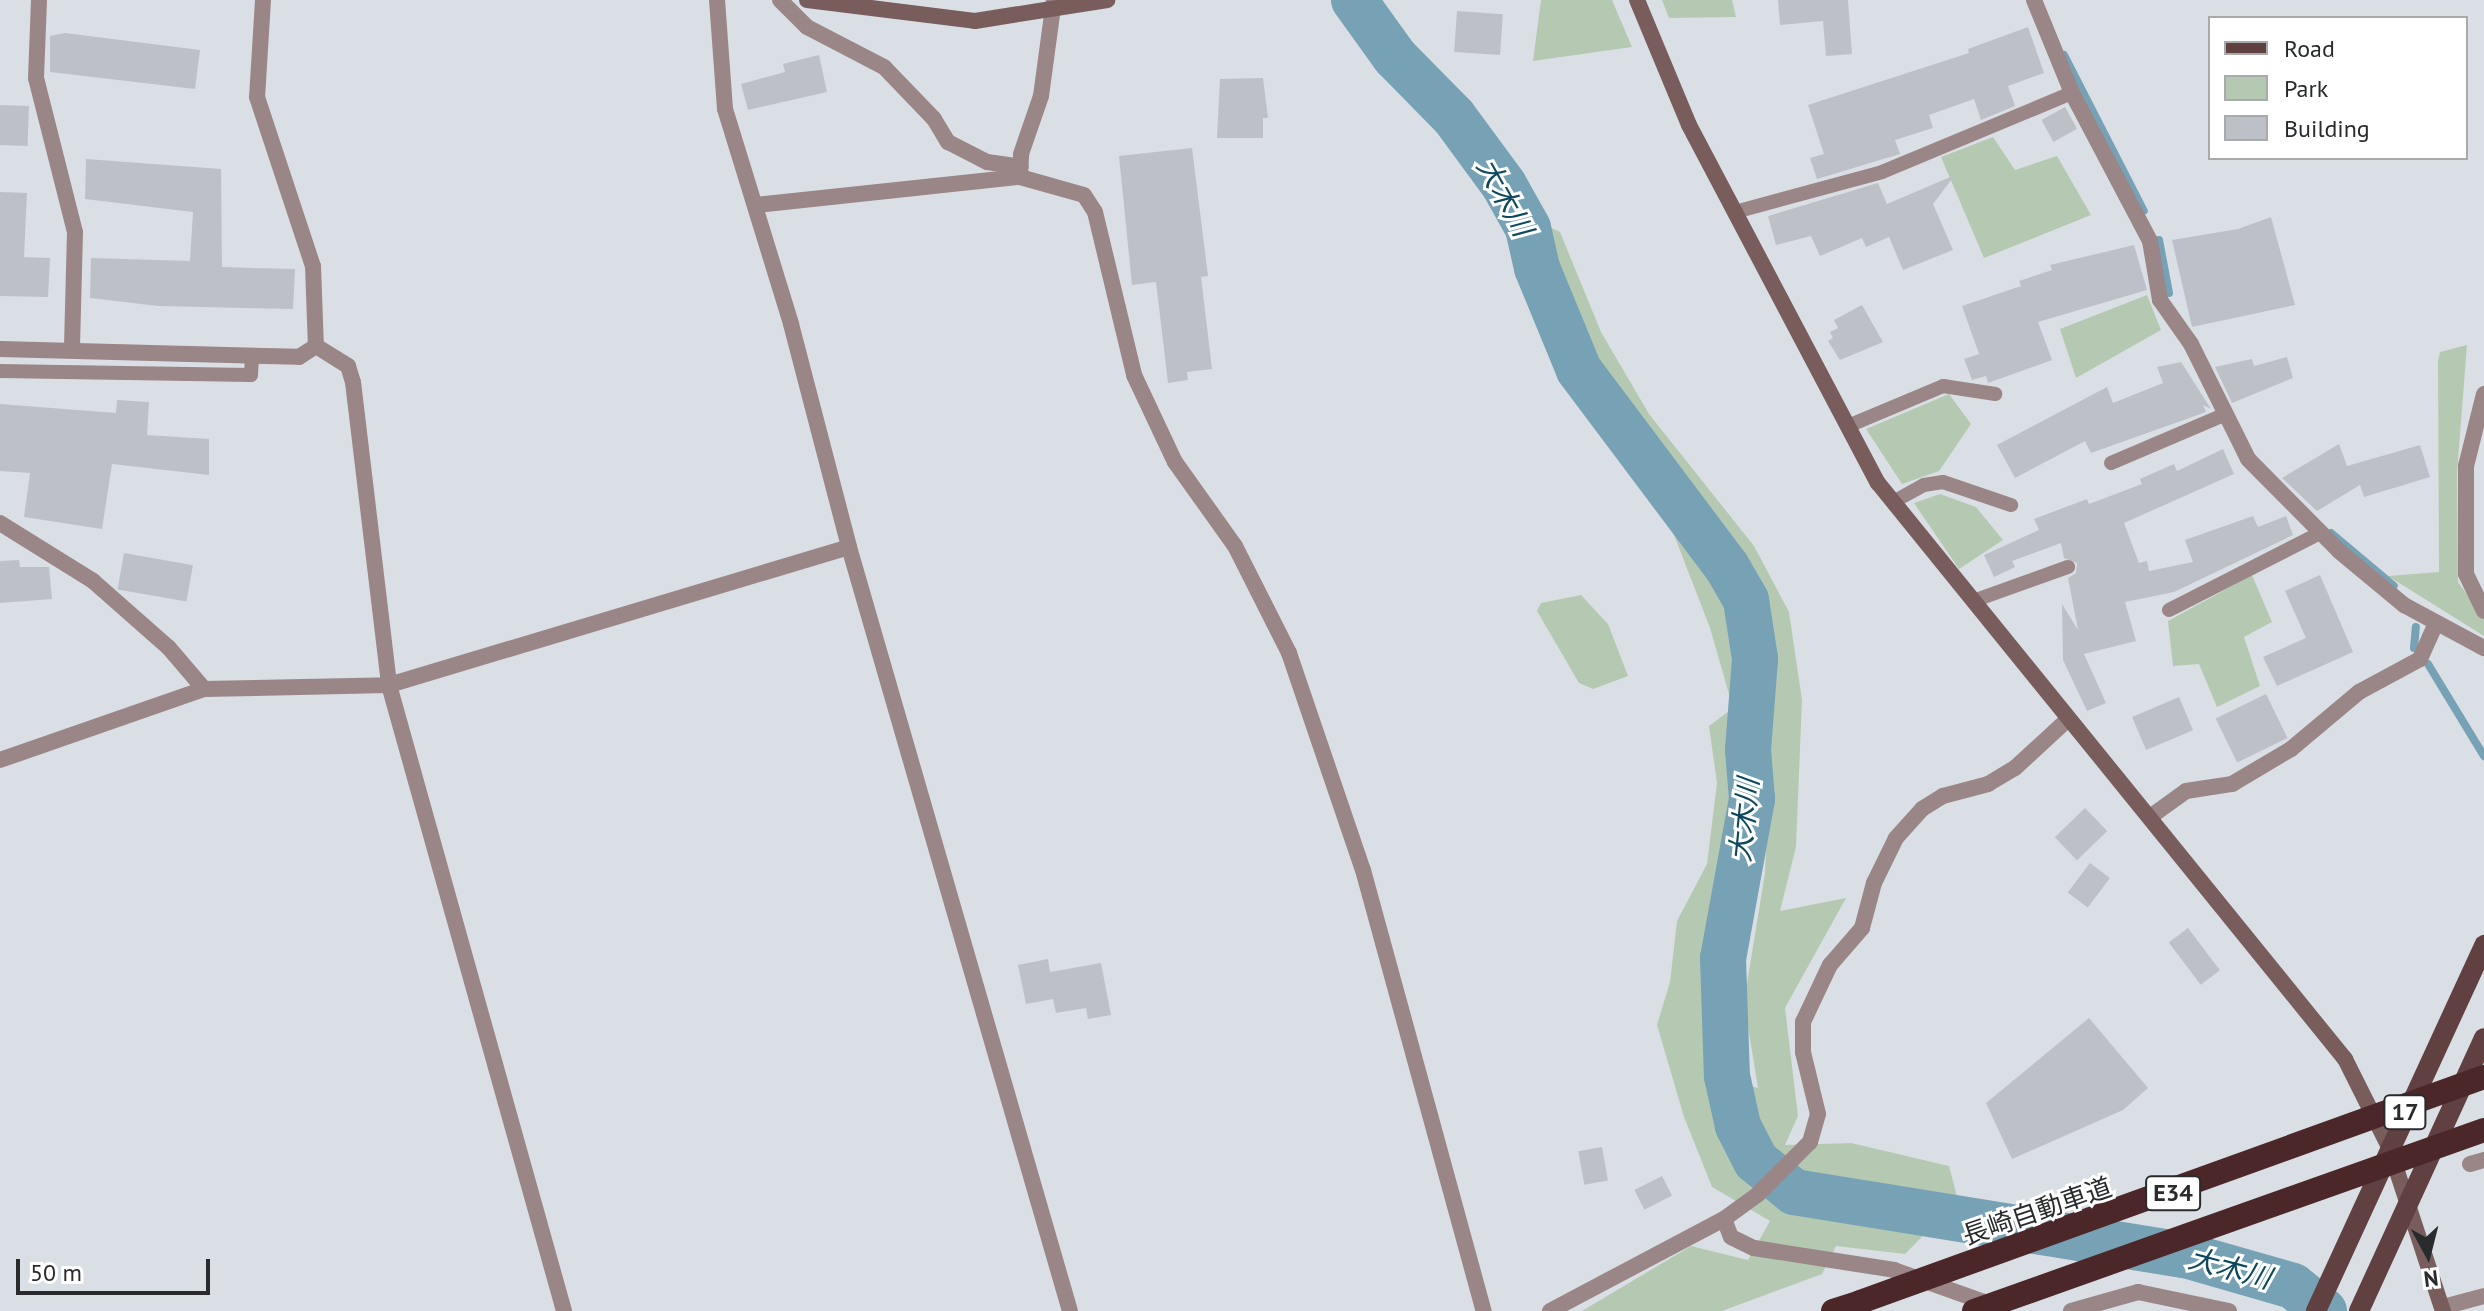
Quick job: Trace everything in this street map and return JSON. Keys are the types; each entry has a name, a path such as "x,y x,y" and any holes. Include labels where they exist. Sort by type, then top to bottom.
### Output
{"highway":[{"name":"長崎自動車道","path":"1833,1311 2484,1077"},
{"name":"E34","path":"1974,1311 2484,1130"}],"main road":[{"name":"17","path":"2316,1311 2484,945"},
{"name":"17","path":"2359,1311 2484,1038"}],"street":[{"path":"39,0 36,78 75,232 72,349"},
{"path":"263,0 257,97 313,266 316,346"},
{"path":"717,0 725,109 756,205 849,547 1070,1311"},
{"path":"780,0 807,27 884,67 934,119 948,142 987,162 1084,195 1095,212 1134,375 1175,462 1235,546 1289,653 1363,870 1484,1311"},
{"path":"807,0 975,21 1054,6 1107,0"},
{"path":"1637,0 1689,125 1848,426 1893,502 2345,1059 2389,1147 2443,1309 2484,1296"},
{"path":"2034,0 2072,93 2150,241 2160,300 2191,344 2248,459 2320,533 2404,605 2435,625 2484,648"},
{"path":"1020,172 1041,96 1054,6"},
{"path":"756,205 1020,172"},
{"path":"0,349 299,357 316,346"},
{"path":"316,346 348,366 353,382 389,685 564,1311"},
{"path":"2484,394 2466,466 2466,574 2484,611"},
{"path":"0,523 93,581 169,648 204,689"},
{"path":"0,760 204,689 389,685 849,547"},
{"path":"2150,817 2186,791 2232,784 2291,749 2359,692 2420,659 2435,625"},
{"path":"1550,1311 1724,1219 1757,1195 1810,1142 1818,1114 1803,1052 1803,1022 1830,965 1862,928 1874,883 1896,838 1943,796 1988,784 2015,768 2067,720"},
{"path":"1724,1219 1731,1237 1754,1248 1894,1270 1975,1295 2005,1311"},
{"path":"2071,1311 2138,1292 2229,1311"}],"lane":[{"path":"1735,212 1882,172 2072,93"},
{"path":"0,371 251,375 252,356"},
{"path":"1848,426 1943,386 1995,394"},
{"path":"2111,463 2226,414"},
{"path":"1893,502 1924,485 1943,482 2011,505"},
{"path":"2169,610 2320,533"},
{"path":"1973,601 2068,567"}],"green space":[{"path":"1541,0 1612,0 1632,47 1533,61"},
{"path":"1662,0 1732,0 1736,17 1669,18"},
{"path":"1993,137 2015,170 2057,156 2091,215 1984,258 1941,157"},
{"path":"1538,221 1560,232 1601,332 1649,414 1754,546 1789,612 1802,700 1796,847 1780,911 1846,898 1785,1008 1798,1116 1785,1145 1851,1143 1949,1166 1958,1200 1905,1254 1836,1246 1822,1274 1722,1311 1582,1311 1691,1246 1748,1260 1770,1221 1712,1187 1684,1117 1657,1025 1670,982 1677,921 1707,864 1717,783 1709,726 1733,708 1710,628 1664,509 1702,554 1731,614 1743,807 1709,956 1717,1075 1758,1088 1744,1002 1765,873 1773,687 1758,602 1737,563 1585,359 1548,271"},
{"path":"2147,295 2161,330 2076,378 2060,329"},
{"path":"2467,345 2457,473 2458,582 2484,618 2484,636 2388,576 2439,572 2438,361 2440,352"},
{"path":"1949,394 1971,424 1939,471 1902,484 1866,429"},
{"path":"1940,494 1976,507 2003,540 1959,569 1914,503"},
{"path":"2252,575 2272,622 2244,637 2260,686 2217,707 2199,664 2173,666 2168,621"},
{"path":"1581,595 1608,624 1628,676 1593,689 1579,683 1537,611 1541,603"}],"building":[{"path":"1778,0 1848,0 1852,54 1826,56 1823,21 1780,25"},
{"path":"1457,11 1503,14 1500,55 1454,52"},
{"path":"2028,27 2044,73 2008,86 2015,106 1981,120 1974,99 1929,115 1933,128 1895,140 1900,154 1817,179 1810,158 1824,154 1808,105 1969,53 1968,49"},
{"path":"65,33 200,50 195,89 50,72 50,36"},
{"path":"819,55 827,92 748,110 741,84 785,72 783,64"},
{"path":"1263,78 1268,118 1263,118 1263,138 1217,138 1220,79"},
{"path":"0,105 29,106 28,146 0,145"},
{"path":"2065,107 2077,129 2054,142 2041,120"},
{"path":"1192,148 1208,276 1201,277 1212,369 1187,372 1188,380 1168,383 1156,282 1132,285 1119,156"},
{"path":"86,159 221,169 222,267 295,269 293,309 158,306 90,298 91,258 190,261 193,212 85,199"},
{"path":"1955,175 1933,204 1953,250 1903,270 1889,237 1866,247 1862,238 1820,256 1811,236 1776,245 1768,216 1878,183 1887,204"},
{"path":"0,192 27,193 24,257 50,258 48,297 0,296"},
{"path":"2271,217 2295,305 2192,327 2172,240 2238,229"},
{"path":"2134,245 2147,290 2038,322 2052,360 1988,383 1986,376 1972,380 1964,359 1979,354 1962,306 2021,286 2019,281 2052,270 2050,265"},
{"path":"1862,305 1883,342 1840,360 1828,341 1833,338 1830,332 1838,328 1834,320"},
{"path":"2287,357 2293,378 2232,403 2215,367 2252,359 2254,366"},
{"path":"2181,362 2211,409 2203,405 2206,412 2091,453 2085,441 2015,478 1997,445 2107,387 2113,403 2163,383 2157,367"},
{"path":"117,400 149,402 147,435 209,439 209,475 112,464 102,529 24,517 30,473 0,471 0,404 116,413"},
{"path":"2339,444 2347,466 2420,445 2430,477 2364,497 2360,485 2317,511 2282,478"},
{"path":"2223,449 2234,474 2124,523 2139,563 2147,561 2149,571 2193,562 2185,540 2253,516 2258,527 2286,516 2293,535 2174,592 2125,602 2136,641 2084,654 2106,703 2087,711 2063,660 2062,604 2078,630 2068,578 2076,573 2077,563 2064,558 2061,543 2012,561 2015,567 1994,577 1984,555 2039,530 2034,519 2087,499 2089,504 2142,484 2140,479 2174,464 2177,471"},
{"path":"124,553 193,565 187,602 118,589"},
{"path":"19,560 20,567 49,567 52,599 0,603 0,561"},
{"path":"2320,575 2353,652 2277,686 2263,657 2306,638 2285,591"},
{"path":"2266,694 2287,738 2237,763 2216,719"},
{"path":"2179,697 2193,730 2146,750 2132,717"},
{"path":"2085,808 2107,831 2077,860 2055,837"},
{"path":"2090,863 2110,878 2088,908 2068,893"},
{"path":"2188,928 2220,970 2201,985 2169,942"},
{"path":"1048,959 1050,972 1101,963 1111,1015 1088,1019 1086,1008 1056,1013 1053,999 1026,1004 1018,965"},
{"path":"2089,1018 2148,1088 2123,1110 2012,1159 1986,1103"},
{"path":"1602,1147 1608,1180 1584,1185 1578,1151"},
{"path":"1662,1176 1672,1196 1644,1210 1634,1190"}],"waterway":[{"name":"大木川","path":"1354,0 1395,57 1454,117 1504,185 1528,228 1537,268 1579,370 1727,567 1746,600 1755,659 1748,750 1752,799 1723,958 1727,1076 1738,1126 1756,1161 1794,1192 2185,1255 2293,1286 2324,1311"},
{"path":"2064,55 2144,211"},
{"path":"2159,240 2169,293"},
{"path":"2331,533 2394,586"},
{"path":"2414,648 2416,627"},
{"path":"2428,664 2484,756"}]}
